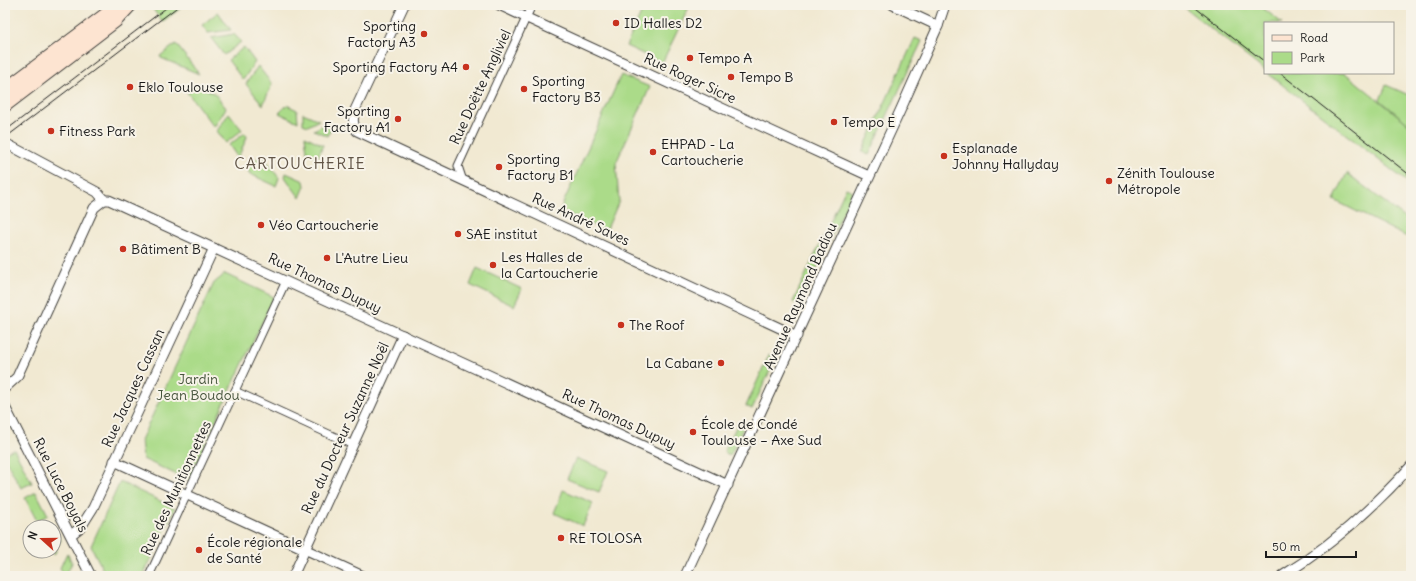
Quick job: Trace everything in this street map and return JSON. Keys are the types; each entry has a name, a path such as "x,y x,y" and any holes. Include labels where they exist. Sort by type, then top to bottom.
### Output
{"main road":[{"path":"5,90 108,13 123,5"},
{"path":"5,105 115,21 130,5"}],"street":[{"name":"Rue André Saves","path":"404,5 355,110 353,119 354,127 363,135 797,336"},
{"name":"Rue Roger Sicre","path":"499,5 869,176"},
{"name":"Rue Doëtte Angliviel","path":"463,181 458,166 532,5"},
{"path":"893,5 938,26"},
{"name":"Avenue Raymond Badiou","path":"938,26 945,5"},
{"name":"Avenue Raymond Badiou","path":"685,576 797,336 938,26 950,5"},
{"name":"Rue Thomas Dupuy","path":"7,144 97,192 104,200 117,204 214,248 728,485"},
{"path":"5,388 17,377 94,208 104,200"},
{"name":"Rue Jacques Cassan","path":"71,535 81,527 93,508 214,248"},
{"name":"Rue des Munitionnettes","path":"149,576 286,281"},
{"name":"Rue du Docteur Suzanne Noël","path":"293,576 403,335"},
{"path":"235,391 353,445"},
{"name":"Rue Luce Boyals","path":"5,407 91,576"},
{"path":"114,461 363,576"},
{"path":"1282,576 1342,534 1382,498 1411,466"}],"green space":[{"path":"159,5 185,5 162,22 153,9"},
{"path":"645,5 690,5 662,63 626,46"},
{"path":"1181,5 1259,5 1281,22 1264,22 1264,70"},
{"path":"218,12 231,30 208,33 202,25"},
{"path":"234,34 241,42 224,55 211,38"},
{"path":"915,38 922,41 869,155 862,152"},
{"path":"176,44 199,74 161,58 160,56"},
{"path":"244,47 255,62 243,80 228,60"},
{"path":"258,66 272,84 263,105 246,84"},
{"path":"1268,74 1346,74 1411,126 1411,185"},
{"path":"621,75 650,87 616,163 619,201 606,231 560,210"},
{"path":"197,85 214,93 226,108 214,127 187,92"},
{"path":"1386,85 1411,96 1411,126 1380,100"},
{"path":"287,105 297,110 298,122 279,113"},
{"path":"229,113 242,130 226,143 217,131"},
{"path":"303,113 319,120 308,126 303,124"},
{"path":"325,124 332,127 327,136 314,130"},
{"path":"245,133 247,137 238,158 229,145"},
{"path":"305,136 323,145 318,157 307,152"},
{"path":"263,156 279,178 276,186 250,174 245,165"},
{"path":"286,173 304,181 305,186 300,198 285,177"},
{"path":"1347,173 1409,221 1411,218 1411,239 1334,200"},
{"path":"846,188 853,191 799,306 793,302"},
{"path":"477,268 522,289 514,306 470,285"},
{"name":"Jardin Jean Boudou","path":"225,274 274,297 188,480 143,459 141,440 214,283"},
{"path":"769,355 776,358 752,409 746,406"},
{"path":"738,423 744,426 730,456 724,452"},
{"path":"14,449 32,483 21,488 5,459 5,453"},
{"path":"576,458 608,471 599,492 567,479"},
{"path":"120,482 175,508 143,576 106,576 91,546"},
{"path":"563,490 593,503 583,526 554,513"},
{"path":"36,492 48,515 41,519 36,519 25,498"},
{"path":"67,553 72,563 65,576 60,568"}],"tram line":[{"path":"5,131 170,5"},
{"path":"5,138 180,5"},
{"path":"1192,5 1264,61"},
{"path":"1281,74 1411,176"}],"place":[{"name":"ID Halles D2","path":"616,23"},
{"name":"Sporting Factory A3","path":"424,34"},
{"name":"Tempo A","path":"690,58"},
{"name":"Sporting Factory A4","path":"466,67"},
{"name":"Tempo B","path":"731,77"},
{"name":"Eklo Toulouse","path":"130,87"},
{"name":"Sporting Factory B3","path":"524,89"},
{"name":"Sporting Factory A1","path":"398,119"},
{"name":"Tempo E","path":"834,122"},
{"name":"Fitness Park","path":"51,131"},
{"name":"EHPAD - La Cartoucherie","path":"653,152"},
{"name":"Esplanade Johnny Hallyday","path":"944,156"},
{"name":"Sporting Factory B1","path":"499,167"},
{"name":"Zénith Toulouse Métropole","path":"1109,181"},
{"name":"Véo Cartoucherie","path":"261,225"},
{"name":"SAE institut","path":"458,234"},
{"name":"Bâtiment B","path":"123,249"},
{"name":"L'Autre Lieu","path":"327,258"},
{"name":"Les Halles de la Cartoucherie","path":"493,265"},
{"name":"The Roof","path":"621,325"},
{"name":"La Cabane","path":"721,363"},
{"name":"École de Condé Toulouse – Axe Sud","path":"693,432"},
{"name":"RE TOLOSA","path":"561,538"},
{"name":"École régionale de Santé","path":"199,550"}],"district":[{"name":"CARTOUCHERIE","path":"300,163"}]}
